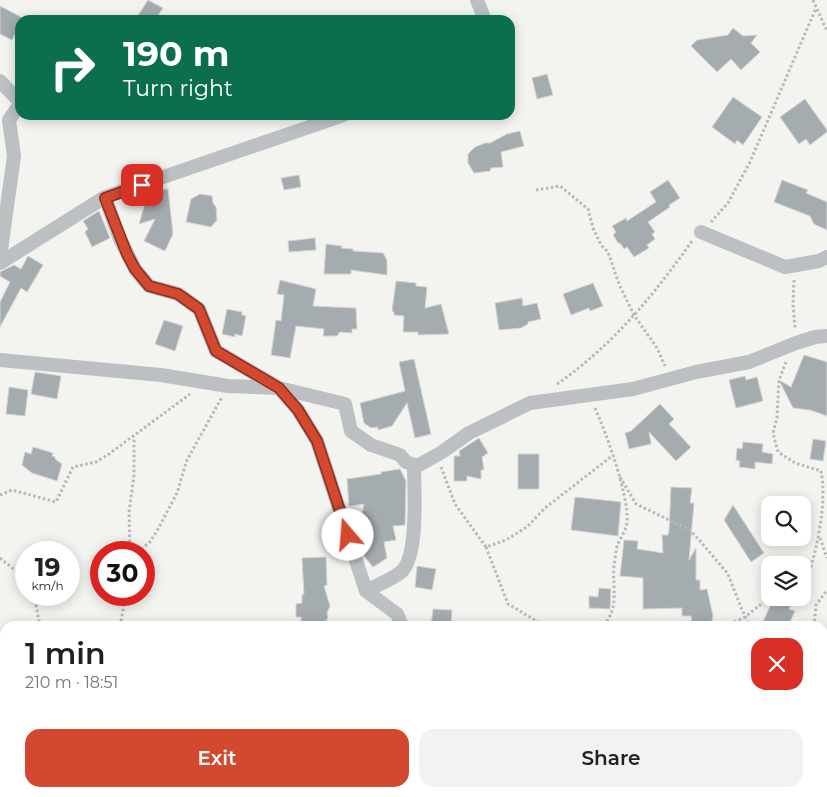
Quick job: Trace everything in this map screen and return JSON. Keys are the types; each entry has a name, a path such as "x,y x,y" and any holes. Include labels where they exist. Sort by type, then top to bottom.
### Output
{"street":[{"path":"477,0 483,15"},
{"path":"0,81 15,98"},
{"path":"0,257 14,156 9,120 15,111"},
{"path":"0,263 105,198 330,120"},
{"path":"105,198 127,254 135,269 149,286 178,294 199,309 216,351 279,388 298,410 317,441 366,591 397,621"},
{"path":"701,232 785,267 819,261 827,257"},
{"path":"0,360 162,375 228,386 279,388 344,404 351,431 371,445 400,455 406,462 414,465 424,463 469,433 530,403 634,389 748,362 815,337 827,336"},
{"path":"366,591 401,572 406,566 413,537 415,504 414,465"}],"path":[{"path":"813,0 827,31"},
{"path":"536,190 560,186 588,208 593,228 601,245 608,252 619,284 634,315 657,348 670,379"},
{"path":"796,265 793,305 796,344 779,380 777,418 773,433 778,452 795,462 821,471 826,482 820,535 811,566"},
{"path":"0,495 12,490 56,502 74,467 96,462 182,402 204,382"},
{"path":"150,541 177,493 187,460 228,386"},
{"path":"590,396 604,430 617,471 625,501 627,522 617,546 614,566 612,616 608,621"},
{"path":"130,541 129,512 134,475 134,437"},
{"path":"436,456 455,504 486,547 508,604 537,621"},
{"path":"486,547 506,540 528,527 545,508 612,456"},
{"path":"617,471 636,504 690,530 728,574 747,621"},
{"path":"820,535 827,558"},
{"path":"0,558 15,570"},
{"path":"814,621 816,605 827,590"},
{"path":"738,621 745,618 761,605"},
{"path":"36,606 39,621"},
{"path":"121,621 124,606"}],"building":[{"path":"148,0 163,8 158,15 138,15"},
{"path":"0,6 17,15 15,15 15,34 12,40 0,34"},
{"path":"733,28 743,36 757,35 751,43 760,52 741,70 731,59 717,72 691,46 697,40 728,35"},
{"path":"547,74 553,95 537,99 532,78"},
{"path":"733,97 762,117 743,145 737,140 735,144 712,127"},
{"path":"805,99 827,130 810,145 806,139 799,144 780,117"},
{"path":"520,131 524,146 501,152 503,167 474,173 468,163 468,154 475,147 490,143 507,134"},
{"path":"299,175 301,187 284,190 281,178"},
{"path":"668,180 680,198 648,222 655,232 652,234 655,239 647,245 649,248 634,257 627,247 624,249 619,244 613,235 616,232 612,226 626,218 627,221 656,202 650,192"},
{"path":"782,180 808,190 806,193 827,202 827,230 814,224 810,216 774,202"},
{"path":"168,189 173,234 165,251 144,241 155,219 139,224 146,200 145,193 153,190"},
{"path":"200,194 212,196 216,207 217,220 211,227 186,222 191,199"},
{"path":"99,211 110,238 92,247 85,232 88,229 83,221"},
{"path":"315,238 316,250 289,252 288,241"},
{"path":"326,244 342,246 341,248 353,249 353,251 383,253 387,260 387,275 351,270 351,274 324,274"},
{"path":"28,256 43,265 27,292 21,288 0,327 0,302 10,282 0,276 0,272 14,265 21,269"},
{"path":"280,280 316,289 313,306 356,308 357,329 352,329 352,333 340,332 337,336 323,336 324,329 296,326 290,358 271,355 276,320 281,321 284,295 277,294"},
{"path":"396,281 416,283 416,286 427,287 425,308 441,304 449,334 418,335 418,332 403,332 404,316 394,315 392,311"},
{"path":"593,283 603,306 590,311 589,308 571,315 563,294"},
{"path":"522,298 523,306 537,303 541,319 528,322 528,324 521,328 499,330 495,303"},
{"path":"227,309 242,312 242,315 246,316 242,336 235,334 235,337 222,334"},
{"path":"164,320 183,326 175,351 155,344"},
{"path":"804,355 827,362 827,416 810,410 793,408 779,380 791,387"},
{"path":"414,359 431,434 415,438 407,403 392,426 378,430 378,427 371,428 364,423 360,403 405,391 399,362"},
{"path":"35,372 61,376 57,399 31,394"},
{"path":"745,376 746,380 757,377 763,401 736,408 729,380"},
{"path":"9,387 28,390 25,416 6,414"},
{"path":"660,404 674,419 669,424 691,447 676,461 649,432 651,444 629,449 625,433 631,431"},
{"path":"479,438 488,453 482,457 484,470 481,470 481,479 467,476 467,481 454,481 454,456 460,456 459,451"},
{"path":"813,439 826,441 823,461 810,459"},
{"path":"743,442 763,444 762,452 773,454 772,464 755,462 755,469 739,467 740,461 736,460 737,448 742,449"},
{"path":"33,447 53,453 52,456 62,464 57,481 32,473 22,465 25,452 31,454"},
{"path":"518,454 539,454 539,489 518,489"},
{"path":"400,469 406,481 405,525 393,526 396,540 384,542 387,558 373,567 364,556 358,538 364,504 349,506 347,479"},
{"path":"671,487 692,488 690,503 694,503 689,560 696,548 696,580 700,580 700,590 707,589 713,616 712,621 692,621 691,616 682,616 682,608 643,609 643,578 620,576 624,540 638,541 637,549 663,553 662,535 668,535"},
{"path":"575,497 621,502 618,536 571,530"},
{"path":"733,505 764,553 751,562 724,520"},
{"path":"326,557 327,585 324,586 330,606 326,621 301,621 301,617 296,617 296,604 302,603 302,595 304,594 302,558"},
{"path":"417,566 436,569 432,590 415,587"},
{"path":"599,588 611,589 610,609 589,608 589,596 598,597"},
{"path":"770,606 790,606 789,609 795,611 790,621 763,621"},
{"path":"433,609 452,610 451,621 432,621"}],"route":[{"path":"142,185 105,198 120,239 135,269 149,286 178,294 199,309 216,351 279,388 298,410 317,441 348,535"}]}
